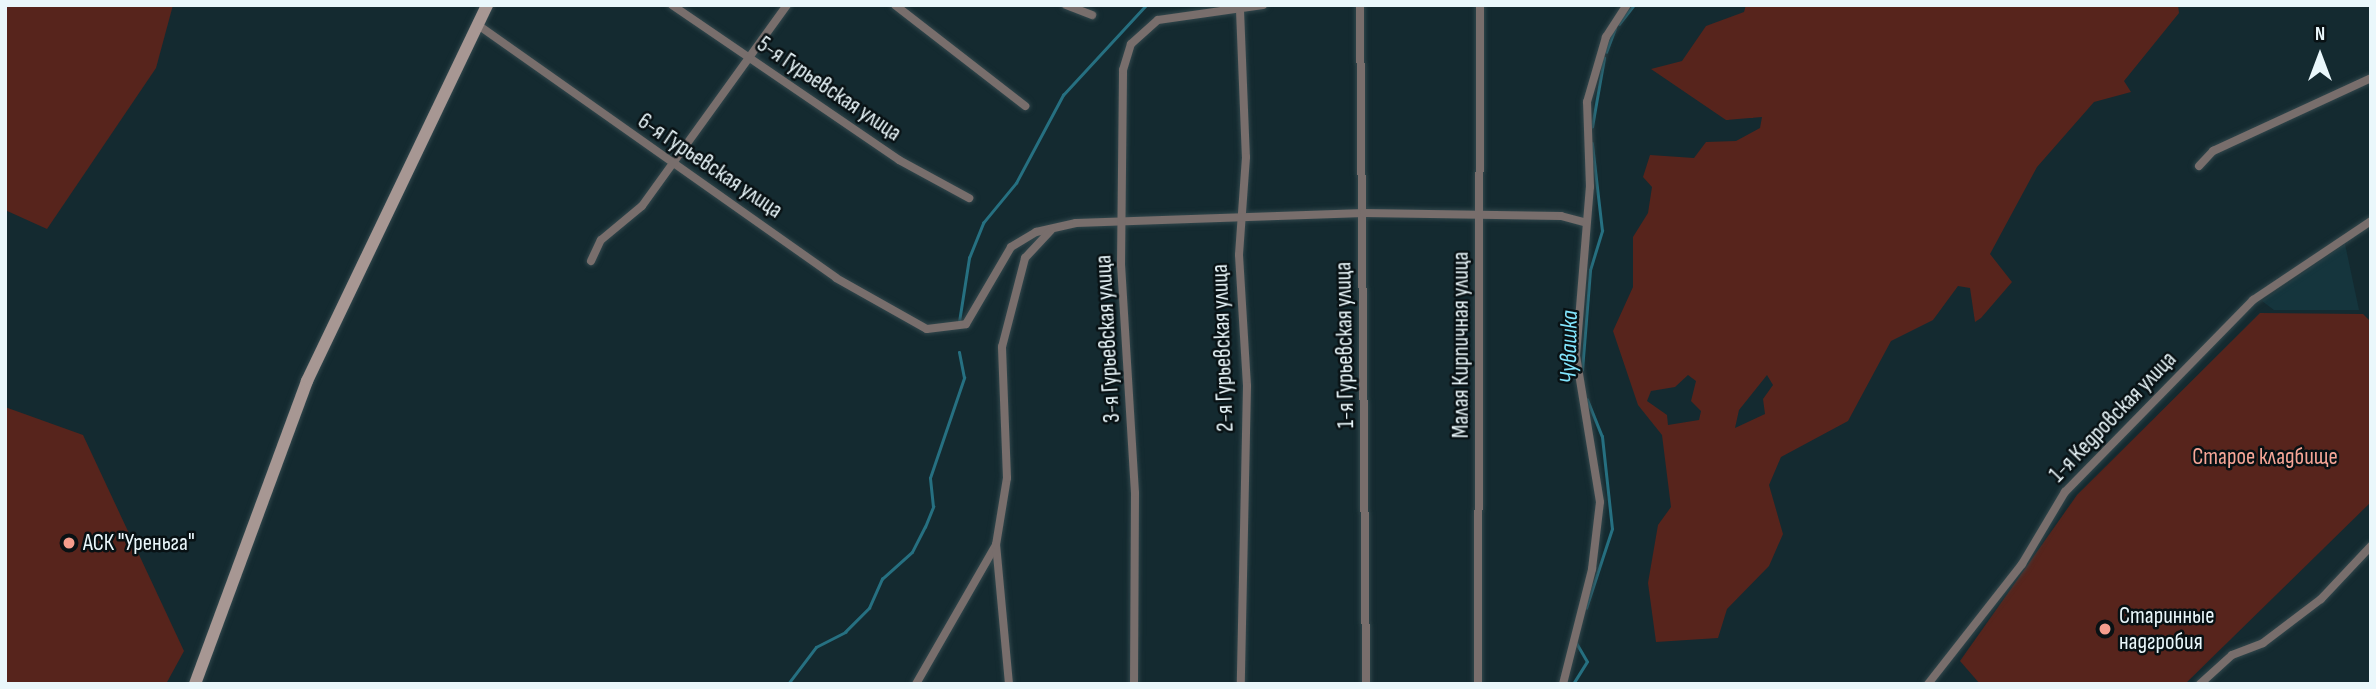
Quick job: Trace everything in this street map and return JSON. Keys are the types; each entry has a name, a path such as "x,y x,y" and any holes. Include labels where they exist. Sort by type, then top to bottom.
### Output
{"main road":[{"path":"195,684 307,381 487,5"}],"street":[{"name":"5-я Гурьевская улица","path":"672,5 899,160 969,198"},
{"path":"591,261 601,240 642,206 787,5"},
{"path":"895,5 1025,106"},
{"path":"1066,5 1092,15"},
{"path":"1240,10 1263,5"},
{"name":"1-я Гурьевская улица","path":"1360,5 1364,213 1366,684"},
{"name":"Малая Кирпичная улица","path":"1478,684 1484,287 1478,215 1480,5"},
{"path":"1563,684 1592,569 1600,502 1576,356 1583,222 1590,187 1587,102 1606,37 1627,5"},
{"name":"3-я Гурьевская улица","path":"1134,684 1135,493 1123,221 1123,70 1131,44 1172,15 1240,10"},
{"name":"2-я Гурьевская улица","path":"1240,10 1246,157 1239,217 1247,386 1241,684"},
{"name":"6-я Гурьевская улица","path":"478,25 526,53 672,166 719,190 836,278 927,329 957,328 966,324 1011,247 1052,229"},
{"path":"2199,166 2213,151 2371,78"},
{"path":"1009,684 996,545 1007,478 1002,347 1026,258 1052,229 1123,221 1364,213 1478,215 1583,222"},
{"name":"1-я Кедровская улица","path":"1928,684 2022,564 2065,492 2253,300 2371,221"},
{"path":"916,684 996,545"},
{"path":"2200,684 2232,655 2263,643 2321,599 2371,546"}],"shaded area":[{"path":"2345,244 2359,310 2274,310 2262,301"}],"green space":[{"path":"5,5 173,5 156,68 47,229 5,210"},
{"path":"1746,5 2178,5 2179,13 2124,81 2131,92 2094,102 2037,167 1990,254 2012,282 1981,318 1975,322 1970,288 1958,286 1933,320 1891,341 1848,421 1781,457 1769,485 1783,534 1769,566 1727,609 1718,638 1656,642 1648,583 1658,525 1671,507 1662,435 1638,405 1613,331 1633,287 1633,237 1648,213 1652,187 1643,177 1650,155 1694,158 1706,142 1736,141 1760,128 1762,117 1726,120 1651,69 1682,61 1706,26 1744,12","holes":["1688,375 1696,381 1691,401 1701,411 1699,420 1668,425 1667,415 1647,401 1651,391 1675,387","1767,375 1773,385 1763,399 1765,414 1735,428 1739,410"]},
{"name":"Старое кладбище","path":"2260,313 2363,314 2371,322 2371,502 2185,684 1980,684 1960,661 2077,495"},
{"name":"АСК \"Уреньга\"","path":"5,407 83,435 184,651 166,684 5,684"}],"waterway":[{"path":"959,322 969,258 983,223 1016,183 1063,95 1146,5"},
{"name":"Чувашка","path":"1619,24 1634,5"},
{"name":"Чувашка","path":"1606,52 1615,29"},
{"name":"Чувашка","path":"1592,127 1604,58"},
{"name":"Чувашка","path":"1582,370 1590,270 1602,231 1592,144"},
{"path":"788,684 816,647 845,632 869,608 882,579 912,552 925,527 933,507 930,478 964,378 959,352"},
{"name":"Чувашка","path":"1586,608 1612,529 1602,437 1587,400"},
{"name":"Чувашка","path":"1573,684 1587,662 1576,643"}],"place":[{"name":"АСК \"Уреньга\"","path":"69,543"},
{"name":"Старинные надгробия","path":"2105,629"}]}
